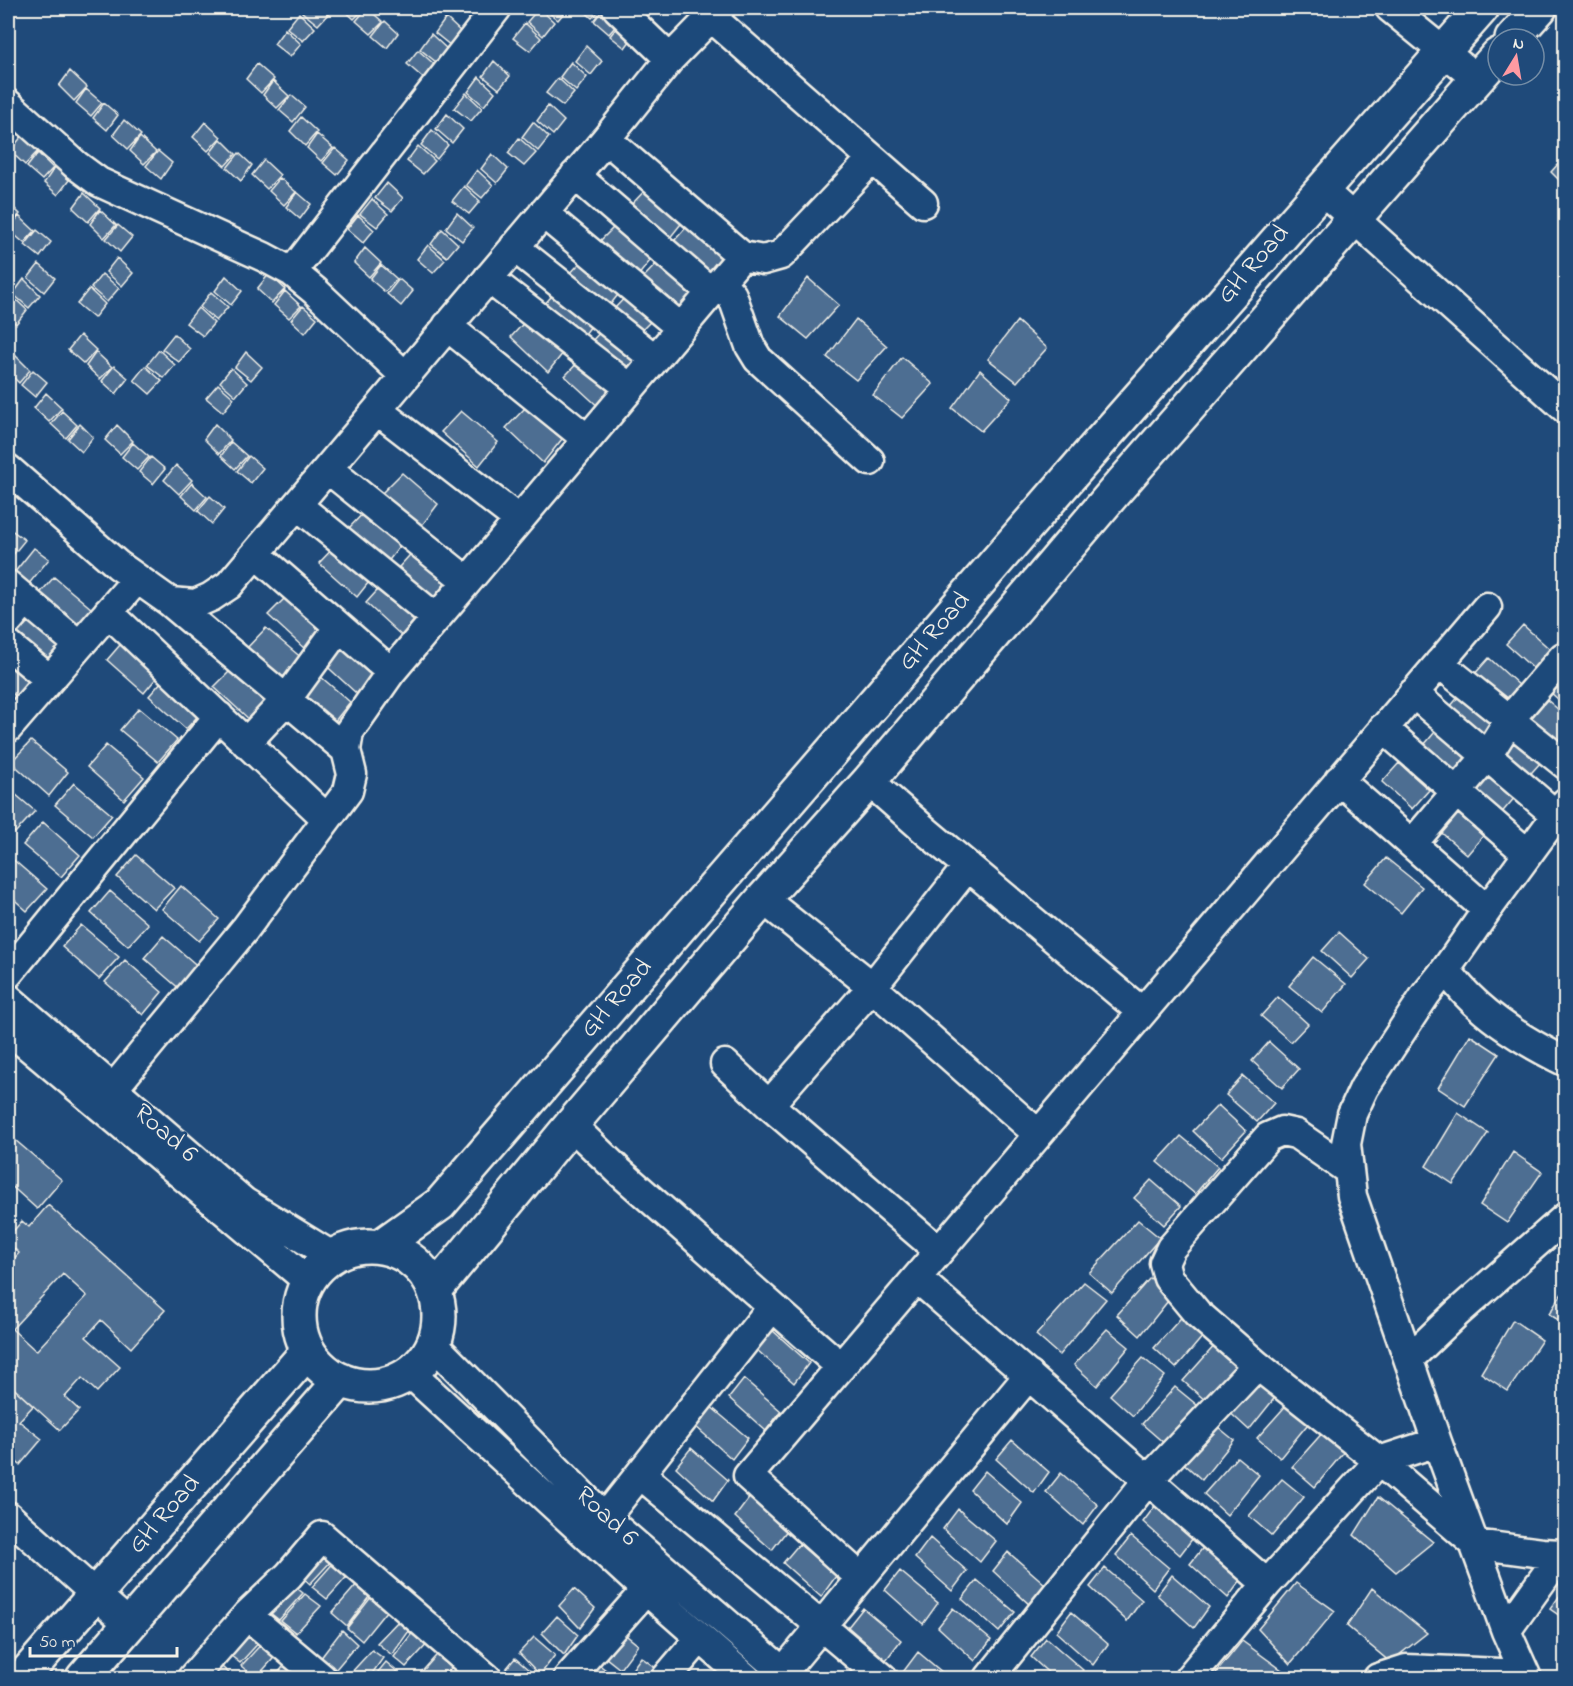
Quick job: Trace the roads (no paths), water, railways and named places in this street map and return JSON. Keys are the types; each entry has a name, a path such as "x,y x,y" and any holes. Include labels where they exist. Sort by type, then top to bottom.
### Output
{"main road":[{"name":"GH Road","path":"381,1246 440,1204 1321,189 1482,8"},
{"path":"1523,27 1540,8"},
{"name":"GH Road","path":"435,1290 571,1125 763,899 869,781 1109,498 1486,69"},
{"path":"381,1246 404,1254 423,1270 435,1290 439,1327 434,1345 424,1360 410,1373 388,1383 364,1385 341,1380 328,1372 308,1351 301,1334 299,1316 301,1298 308,1281 318,1267 332,1256 355,1247 381,1246"},
{"name":"GH Road","path":"22,1678 308,1351"},
{"name":"GH Road","path":"83,1678 341,1380"}],"street":[{"path":"292,273 497,8"},
{"path":"617,8 670,59"},
{"path":"1390,8 1443,52 1486,66"},
{"path":"170,602 195,604 229,585 606,139 670,59 716,12 873,159 923,202"},
{"path":"8,104 76,165 99,182 264,257 292,273 315,291 405,376"},
{"path":"606,139 742,256 763,260 781,255 873,159"},
{"path":"575,175 716,287 732,295 750,346 758,359 870,461"},
{"path":"1321,189 1566,409"},
{"path":"543,213 681,328"},
{"path":"514,247 656,359"},
{"path":"113,1089 245,929 348,791 352,774 346,750 349,732 391,672 742,256"},
{"path":"488,278 630,388"},
{"path":"447,326 587,439"},
{"path":"377,410 519,520"},
{"path":"328,469 467,581"},
{"path":"11,479 118,565 170,602 346,750"},
{"path":"297,505 436,618"},
{"path":"256,554 391,672"},
{"path":"13,711 49,680 137,579"},
{"path":"8,621 17,593 80,645"},
{"path":"861,1578 748,1476 1487,607"},
{"path":"108,612 327,819"},
{"path":"246,743 286,699 339,627"},
{"path":"8,645 49,680"},
{"path":"1412,844 1487,756 1510,719 1563,657"},
{"path":"1438,663 1566,765"},
{"path":"1378,1678 1406,1669 1526,1676 1506,1631 1437,1442 1352,1196 1346,1144 1352,1114 1364,1088 1426,994 1561,809 1487,756 1413,693"},
{"path":"8,974 219,716"},
{"path":"1383,728 1528,854"},
{"path":"1339,780 1487,910"},
{"path":"869,781 1142,1012"},
{"path":"769,1105 872,987 968,866"},
{"path":"763,899 872,987 1038,1134"},
{"path":"1446,969 1468,997 1497,1020 1535,1047 1566,1062"},
{"name":"Road 6","path":"8,998 244,1202 332,1256"},
{"name":"Road 6","path":"8,1029 308,1281"},
{"path":"725,1064 769,1105 939,1251"},
{"path":"571,1125 621,1173 841,1367"},
{"path":"1348,1170 1296,1134 1282,1131 1268,1137 1171,1248 1164,1263 1168,1278 1197,1312 1257,1365 1379,1461 1475,1544 1542,1553 1563,1552"},
{"path":"1408,1359 1566,1217"},
{"path":"916,1278 1267,1584"},
{"path":"605,1518 772,1307"},
{"name":"Road 6","path":"434,1345 605,1518 786,1675"},
{"path":"989,1678 1147,1481 1257,1365"},
{"name":"Road 6","path":"410,1373 646,1590 746,1678"},
{"path":"786,1675 822,1625 1029,1376"},
{"path":"1189,1678 1267,1584 1379,1461 1437,1442"},
{"path":"640,1474 883,1678"},
{"path":"8,1516 130,1625"},
{"path":"192,1678 247,1615 289,1575 322,1536 487,1678"},
{"path":"1506,1631 1563,1552"},
{"path":"568,1678 646,1590"},
{"path":"247,1615 322,1678"},
{"path":"666,1678 700,1638"}]}
